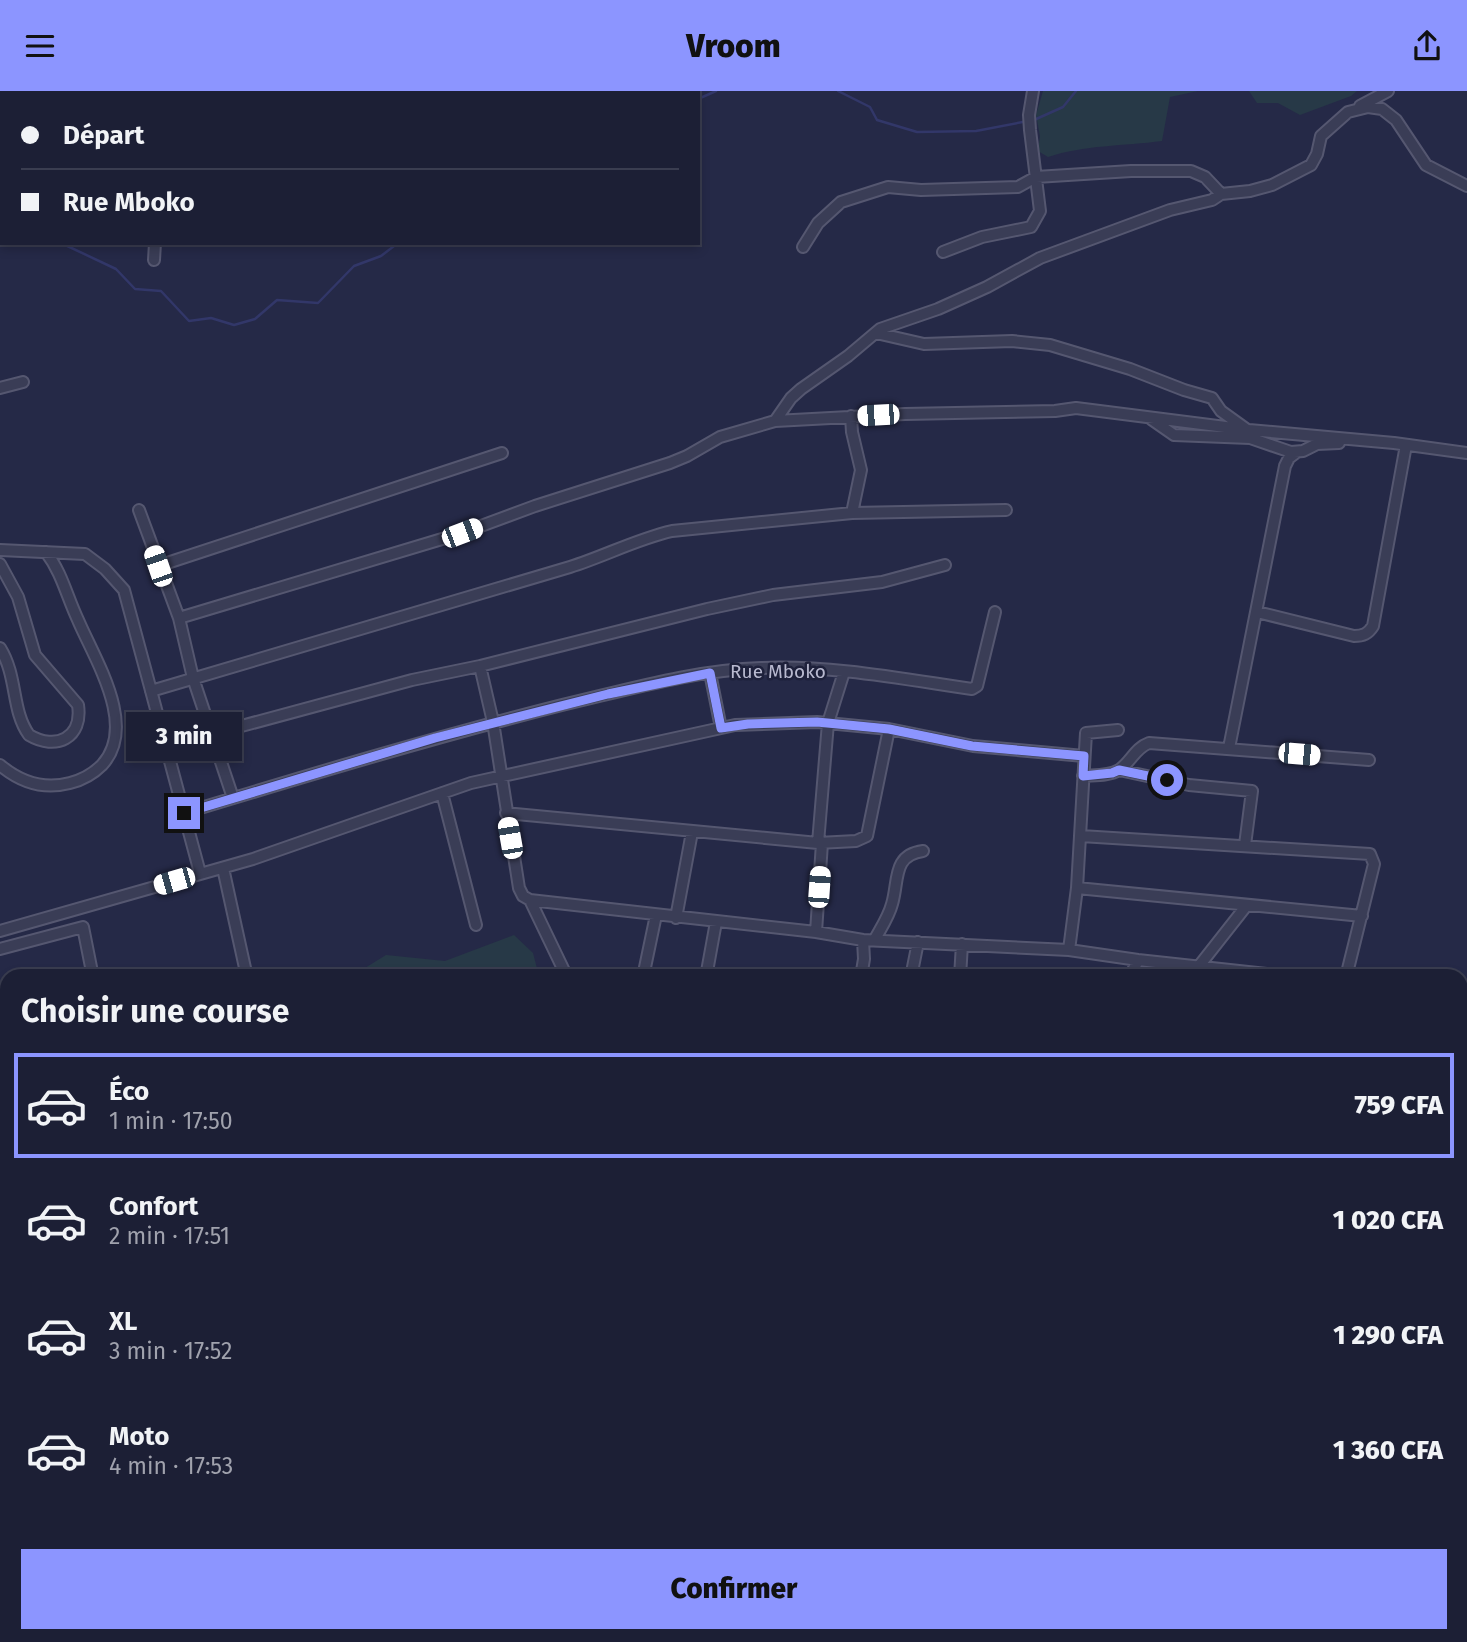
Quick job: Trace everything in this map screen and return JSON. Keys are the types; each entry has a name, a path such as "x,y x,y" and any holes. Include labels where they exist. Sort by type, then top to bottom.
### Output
{"street":[{"path":"943,252 982,237 1031,227 1040,211 1030,130 1033,91"},
{"path":"775,421 801,389 886,325 938,309 1040,258 1170,210 1212,200 1221,194 1272,185 1311,165 1321,136 1348,113 1388,91"},
{"path":"1348,113 1368,107 1382,109 1396,120 1426,165 1467,186"},
{"path":"803,247 818,223 841,202 888,187 921,190 1018,187 1036,177 1131,171 1191,171 1205,177 1221,194"},
{"path":"154,260 155,245"},
{"path":"876,333 924,344 1012,341 1050,345 1212,398 1221,411 1249,430"},
{"path":"0,388 23,382"},
{"path":"179,618 462,533 534,506 670,463 720,437 775,421 1076,408 1467,453"},
{"path":"851,416 861,470 852,513"},
{"path":"1150,418 1174,435 1250,438 1297,453"},
{"path":"1229,748 1247,649 1257,612 1285,466 1289,458 1317,444 1377,446 1394,443"},
{"path":"1257,612 1353,636 1367,634 1370,630 1406,445"},
{"path":"158,566 502,453"},
{"path":"139,510 179,618 193,678 233,798"},
{"path":"151,691 570,567 602,557 647,537 672,531 852,513 1006,510"},
{"path":"0,550 85,554 105,569 124,590 200,873"},
{"path":"0,765 27,782 50,786 74,783 85,778 103,763 111,752 117,734 115,712 103,679 58,571 46,552"},
{"path":"212,734 412,680 480,666 773,594 881,582 945,565"},
{"path":"0,648 13,676 19,716 29,735 46,742 56,742 71,735 77,722 78,705 35,655 18,597 10,579 1,570"},
{"name":"Rue Mboko","path":"184,813 493,722 710,673 759,668 844,672 975,688 995,612"},
{"path":"480,666 493,722 519,888 523,896 530,900 816,932 863,940 1069,950 1225,969"},
{"path":"816,932 828,723 844,672"},
{"path":"710,673 721,728"},
{"path":"0,931 223,868 500,775 721,728 762,723 828,723 889,729 972,746 1084,756"},
{"path":"506,813 820,843 856,841 867,836 889,729"},
{"path":"1069,950 1077,888 1086,733 1118,730"},
{"path":"1083,776 1119,770 1139,748 1149,743 1369,760"},
{"path":"1119,770 1189,785 1252,791 1245,845"},
{"path":"442,793 476,925"},
{"path":"676,918 691,831"},
{"path":"1081,836 1370,854 1374,864 1348,969"},
{"path":"875,940 892,904 901,863 913,852 923,851"},
{"path":"223,868 245,969"},
{"path":"1077,888 1362,916"},
{"path":"530,900 562,969"},
{"path":"1199,966 1247,905"},
{"path":"645,969 656,915"},
{"path":"707,969 716,922"},
{"path":"0,949 83,927 91,969"},
{"path":"862,969 863,940"},
{"path":"913,969 918,942"},
{"path":"960,969 962,944"},
{"path":"1134,969 1138,960"},
{"path":"0,1069 0,1077"}],"shaded area":[{"path":"1043,91 1198,91 1170,97 1162,141 1090,148 1048,157 1038,151 1040,136 1036,115"},
{"path":"1249,91 1357,91 1351,96 1300,115 1278,103 1257,103"},
{"path":"514,935 533,953 537,969 363,969 386,955 445,961"}],"waterway":[{"path":"700,98 716,91"},
{"path":"838,91 870,107 877,120 917,132 976,131 1028,121"},
{"path":"1034,120 1063,107 1076,91"},
{"path":"65,245 116,269 135,289 161,291 189,321 211,318 234,325 255,319 277,300 318,303 354,266 381,256 395,245"}],"route":[{"path":"184,813 493,722 710,673 721,728 748,724 817,722 889,729 972,746 1084,756 1083,776 1119,770 1167,780"}]}
